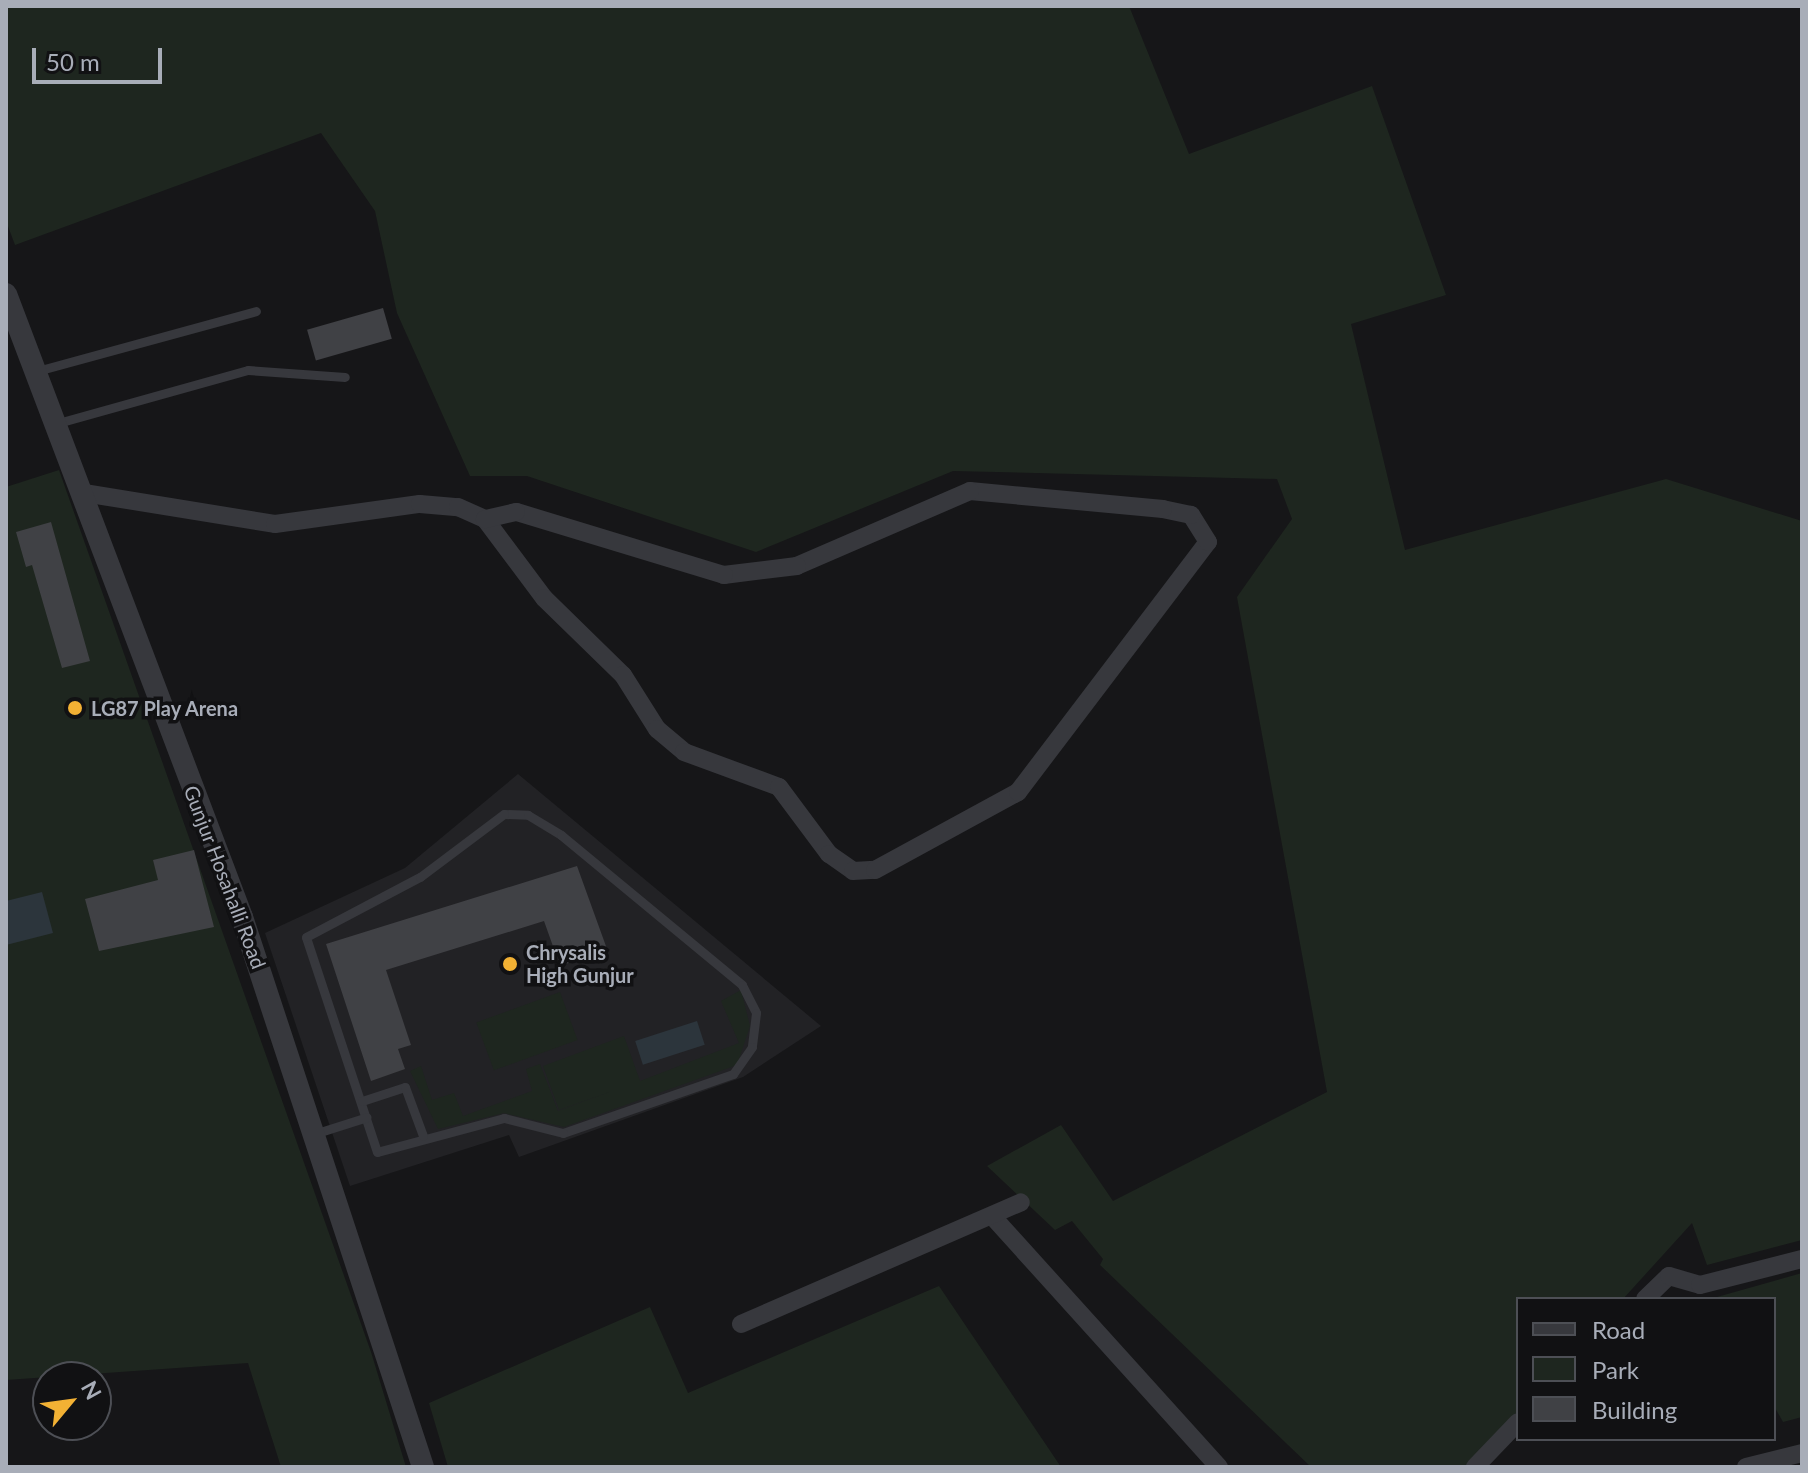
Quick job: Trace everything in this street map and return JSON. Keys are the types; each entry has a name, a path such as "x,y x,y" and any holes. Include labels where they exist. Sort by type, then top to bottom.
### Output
{"street":[{"name":"Gunjur Hosahalli Road","path":"6,294 84,493 317,1133 423,1467"},
{"path":"84,493 275,524 420,504 458,507 485,519 544,598 623,675 657,729 684,752 779,787 829,854 853,871 875,870 1018,792 1208,542 1191,515 1163,509 970,491 797,566 724,575 516,512 485,519"},
{"path":"741,1324 993,1217 1021,1202"},
{"path":"993,1217 1219,1467"},
{"path":"1647,1297 1669,1276 1700,1285 1802,1259"},
{"path":"1475,1467 1516,1424"},
{"path":"1746,1467 1802,1453"}],"lane":[{"path":"37,371 256,311"},
{"path":"58,423 248,370 280,367 345,377"},
{"path":"504,814 528,815 561,835 751,998 756,1031 746,1063 733,1074 563,1133 504,1118 423,1136 377,1152 362,1101 306,937 420,877 504,814"},
{"path":"362,1101 405,1087 423,1136"},
{"path":"317,1133 367,1117"}],"shaded area":[{"name":"Chrysalis High Gunjur","path":"518,774 821,1026 743,1077 519,1157 509,1135 350,1186 265,933 405,868"},
{"path":"42,892 53,933 6,945 6,901"},
{"path":"697,1021 705,1045 643,1065 635,1041"}],"green space":[{"path":"6,6 1129,6 1189,154 1372,86 1446,295 1351,324 1405,550 1666,479 1802,521 1802,1240 1707,1265 1692,1223 1625,1297 1516,1297 1516,1416 1470,1467 1311,1467 1100,1265 1103,1259 1072,1221 1055,1230 987,1166 1061,1125 1113,1201 1327,1092 1237,597 1292,519 1277,479 953,471 756,552 527,476 470,476 397,313 375,211 321,133 15,245 6,221"},
{"path":"59,470 371,1352 406,1467 281,1467 248,1363 112,1373 112,1361 32,1361 32,1378 6,1380 6,487"},
{"path":"741,990 750,1026 737,1065 564,1127 504,1113 438,1129 410,1071 421,1066 432,1100 454,1093 463,1116 532,1091 526,1069 540,1064 558,1111 612,1091 559,1110 543,1066 624,1036 640,1081 739,1043 721,1001"},
{"path":"560,992 577,1040 494,1070 476,1022"},
{"path":"1802,1273 1802,1417 1783,1422 1776,1410 1776,1297 1717,1297"},
{"path":"939,1286 1061,1467 448,1467 429,1403 650,1307 688,1393"}],"building":[{"path":"383,308 392,339 316,361 307,330"},
{"path":"51,522 90,661 62,668 32,565 26,567 16,532"},
{"path":"194,850 214,927 99,951 85,899 158,880 153,860"},
{"path":"577,866 607,949 560,966 544,921 386,970 411,1045 398,1049 405,1069 371,1081 326,944"}],"place":[{"name":"LG87 Play Arena","path":"75,708"},
{"name":"Chrysalis High Gunjur","path":"510,964"}]}
